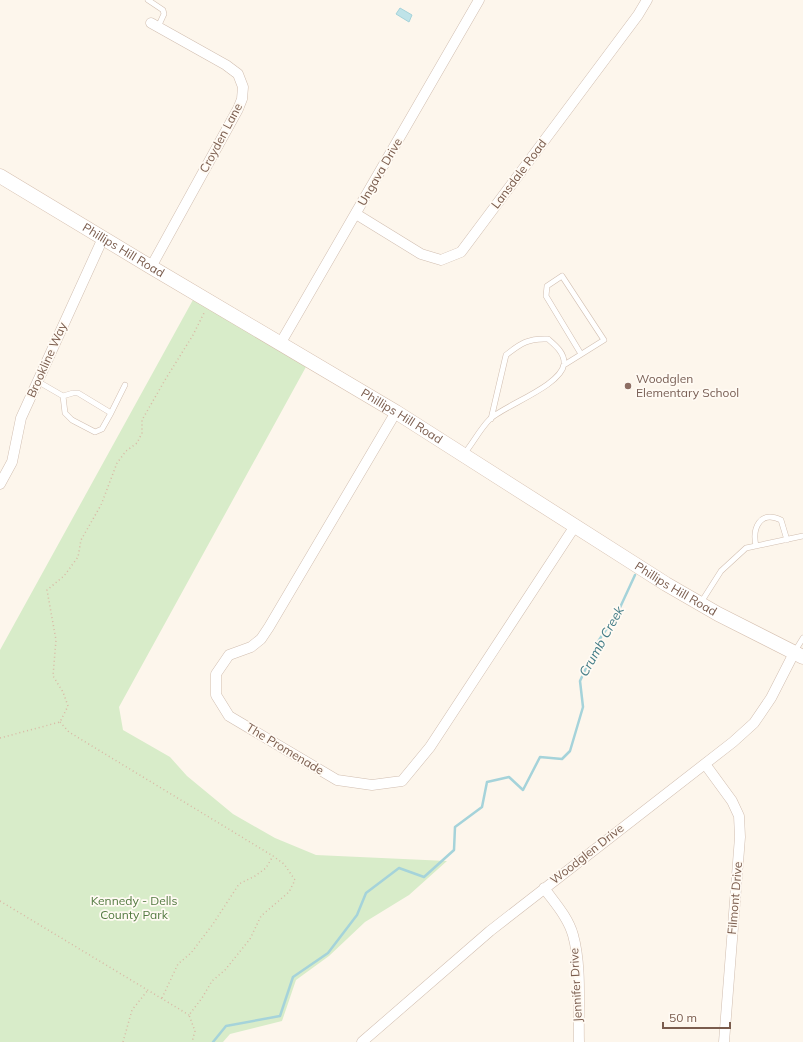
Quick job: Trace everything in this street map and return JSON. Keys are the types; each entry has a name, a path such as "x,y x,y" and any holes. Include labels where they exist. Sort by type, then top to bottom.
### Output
{"street":[{"name":"Ungava Drive","path":"280,344 479,0"},
{"name":"Lansdale Road","path":"356,214 421,254 441,260 461,252 638,15 647,0"},
{"name":"Croyden Lane","path":"151,267 238,109 242,99 243,87 238,74 226,65 154,25"},
{"name":"Phillips Hill Road","path":"0,176 209,302 396,412 666,584 700,604 799,655"},
{"name":"Brookline Way","path":"0,483 12,462 21,418 103,238"},
{"name":"The Promenade","path":"396,412 269,627 251,647 229,656 216,674 216,695 229,716 337,780 372,785 402,781 430,748 575,526"},
{"name":"Woodglen Drive","path":"362,1042 490,930 733,742 754,723 799,655"},
{"name":"Filmont Drive","path":"705,764 732,801 739,816 740,837 724,1042"},
{"name":"Jennifer Drive","path":"544,888 564,915 572,934 577,957 579,1042"}],"lane":[{"path":"148,0 163,10 164,14 154,25"},
{"path":"490,418 546,385 560,372 564,364 581,354 604,340 562,276 547,286 546,296 581,354"},
{"path":"464,454 490,418 506,355 525,341 535,338 548,339 562,355 564,364"},
{"path":"38,381 63,396"},
{"path":"63,396 65,413 72,420 95,432 102,429 125,385"},
{"path":"63,396 73,392 78,393 111,413"},
{"path":"756,546 755,530 764,517 768,516 781,520 787,540"},
{"path":"700,604 721,571 746,548 803,536"},
{"path":"799,655 803,638"}],"path":[{"path":"0,738 60,722 68,706 63,692 53,676 56,640 47,590 64,576 78,557 81,540 101,504 117,463 126,451 137,443 142,433 142,420 164,380 193,335 209,302"},
{"path":"60,722 69,732 273,856 284,864 295,880 289,892 261,916 250,939 225,970 212,981 202,998 189,1015"},
{"path":"162,998 178,964 191,953 213,924 239,884 255,876 266,868 273,856"},
{"path":"0,901 189,1015 195,1031 192,1042"},
{"path":"123,1042 132,1010 148,990"}],"green space":[{"name":"Kennedy - Dells County Park","path":"194,298 307,365 119,707 123,730 170,757 187,776 233,814 275,838 316,855 447,861 409,895 365,922 329,956 296,980 282,1021 230,1034 223,1042 0,1042 0,650"}],"water":[{"path":"400,8 412,15 409,22 396,14"}],"waterway":[{"name":"Crumb Creek","path":"213,1042 226,1026 280,1016 293,977 328,953 357,915 366,893 399,868 424,877 454,850 455,827 482,807 487,782 509,777 523,790 540,757 562,759 570,751 583,707 580,681 599,640 617,614 635,575"}],"place":[{"name":"Woodglen Elementary School","path":"628,386"}]}
